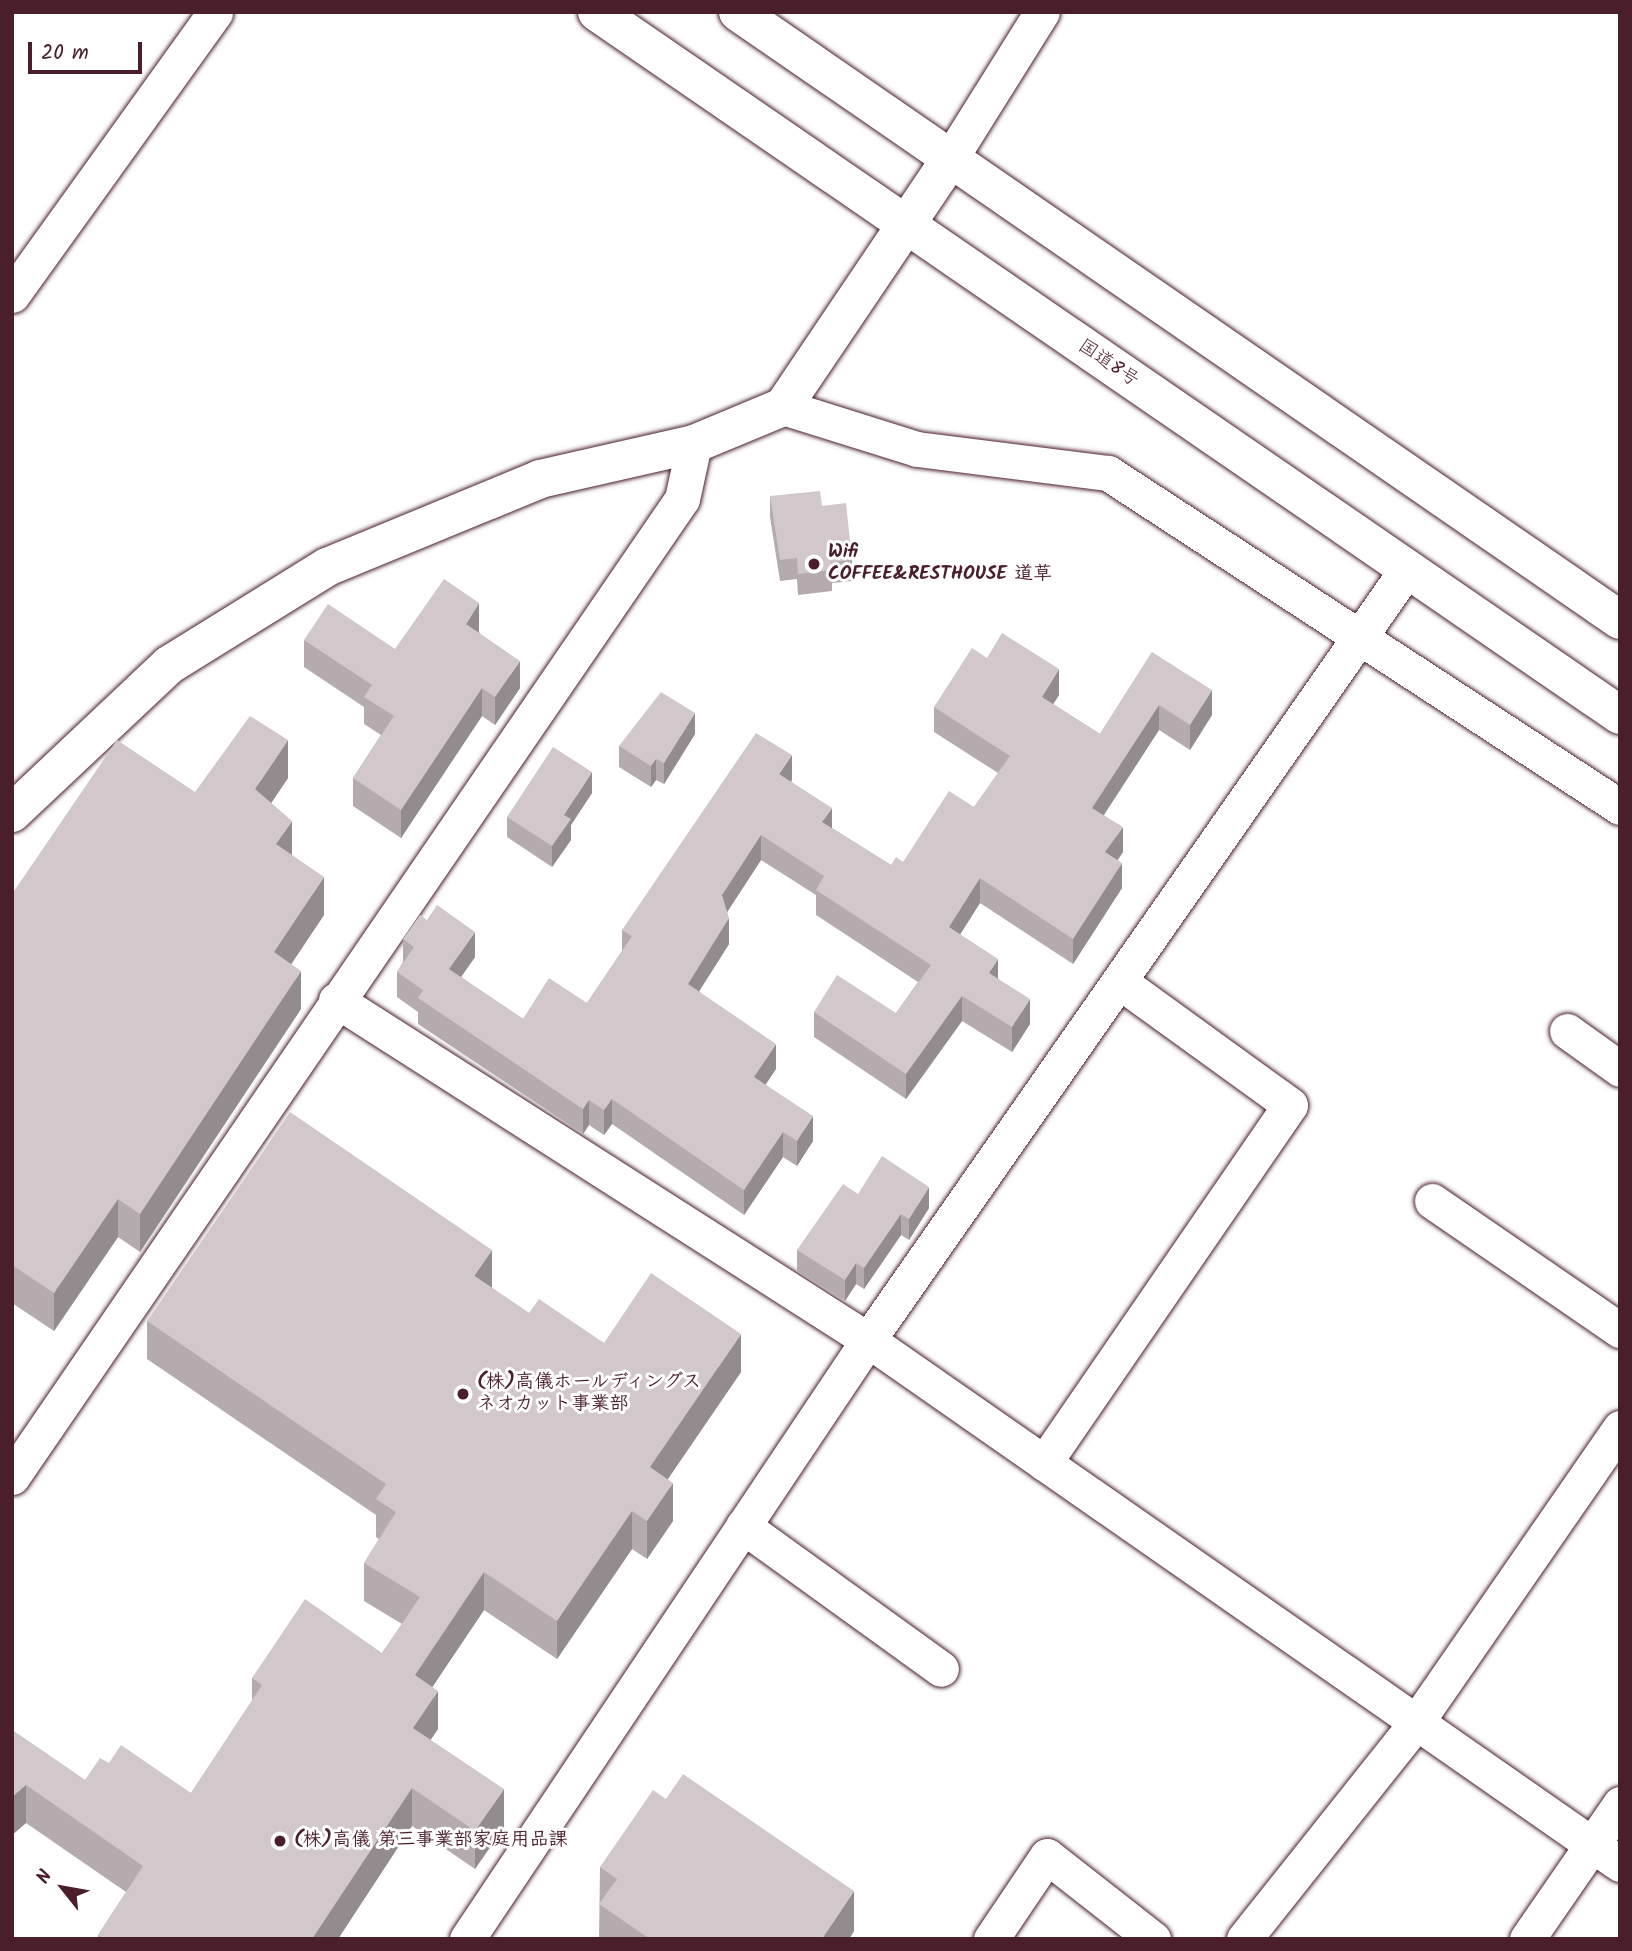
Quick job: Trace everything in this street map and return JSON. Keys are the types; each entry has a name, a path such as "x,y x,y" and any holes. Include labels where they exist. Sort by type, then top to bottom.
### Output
{"main road":[{"name":"国道8号","path":"597,12 1620,715"},
{"path":"738,12 1620,620"},
{"path":"12,813 169,665 327,567 540,479 694,444 783,407 908,226 950,159"}],"street":[{"path":"12,295 215,12"},
{"path":"950,159 1042,12"},
{"path":"783,407 917,449 1108,472 1361,635 1620,807"},
{"path":"12,1477 205,1204 336,1000 682,499 694,444"},
{"path":"467,1939 868,1340 1407,569"},
{"path":"1044,1463 1290,1105 1119,981"},
{"path":"336,1000 868,1340 1415,1724 1606,1854"},
{"path":"1567,1031 1620,1069"},
{"path":"1432,1201 1620,1330"},
{"path":"1244,1939 1415,1724 1620,1428"},
{"path":"743,1526 941,1669"},
{"path":"1527,1939 1606,1854 1620,1804"},
{"path":"991,1939 1047,1856 1153,1939"}],"building":[{"name":"Wifi COFFEE&RESTHOUSE 道草","path":"820,491 822,506 846,503 852,560 831,562 832,570 798,574 797,558 780,560 770,496"},
{"path":"444,579 479,603 466,624 520,661 495,697 482,688 401,810 353,778 394,716 364,697 372,685 304,640 328,604 395,649"},
{"path":"1002,633 1059,669 1042,697 1100,734 1152,652 1212,690 1190,725 1159,705 1092,808 1123,827 1105,852 1122,863 1073,939 980,878 949,927 998,959 989,973 1030,999 1012,1027 962,996 906,1074 814,1012 837,975 896,1013 931,965 816,890 824,876 761,835 722,895 729,918 688,984 776,1044 754,1077 813,1116 797,1141 783,1132 744,1190 612,1099 604,1110 589,1100 583,1109 418,998 423,990 397,972 414,947 403,939 420,915 427,920 437,905 475,932 449,969 523,1019 549,978 587,1003 632,936 622,930 756,733 792,755 779,774 832,808 822,822 891,865 896,857 903,862 949,791 974,807 1010,756 934,707 972,648 987,658"},
{"path":"661,692 695,713 664,763 656,759 651,766 619,746"},
{"path":"250,716 288,740 255,789 292,821 276,844 324,877 274,952 301,971 140,1214 118,1199 54,1293 12,1265 12,894 117,740 195,792"},
{"path":"553,747 592,772 564,815 571,819 552,846 507,817"},
{"path":"290,1112 492,1250 474,1276 529,1313 539,1299 604,1343 651,1273 741,1334 650,1467 673,1483 647,1521 632,1511 557,1621 484,1572 415,1675 438,1691 413,1728 504,1789 475,1831 412,1788 312,1939 104,1939 98,1935 143,1866 26,1785 12,1797 12,1730 85,1780 100,1758 109,1763 121,1745 191,1793 262,1685 252,1678 305,1599 382,1653 420,1597 364,1563 396,1512 376,1499 386,1484 147,1321"},
{"path":"882,1156 929,1187 909,1219 901,1214 864,1268 856,1263 845,1280 797,1250 843,1184 858,1194"},
{"path":"683,1774 854,1891 822,1939 650,1939 599,1904 617,1879 600,1867 653,1790 666,1799"}],"place":[{"name":"Wifi COFFEE&RESTHOUSE 道草","path":"814,564"},
{"name":"(株)高儀ホールディングス ネオカット事業部","path":"463,1394"},
{"name":"(株)高儀 第三事業部家庭用品課","path":"280,1841"}]}
